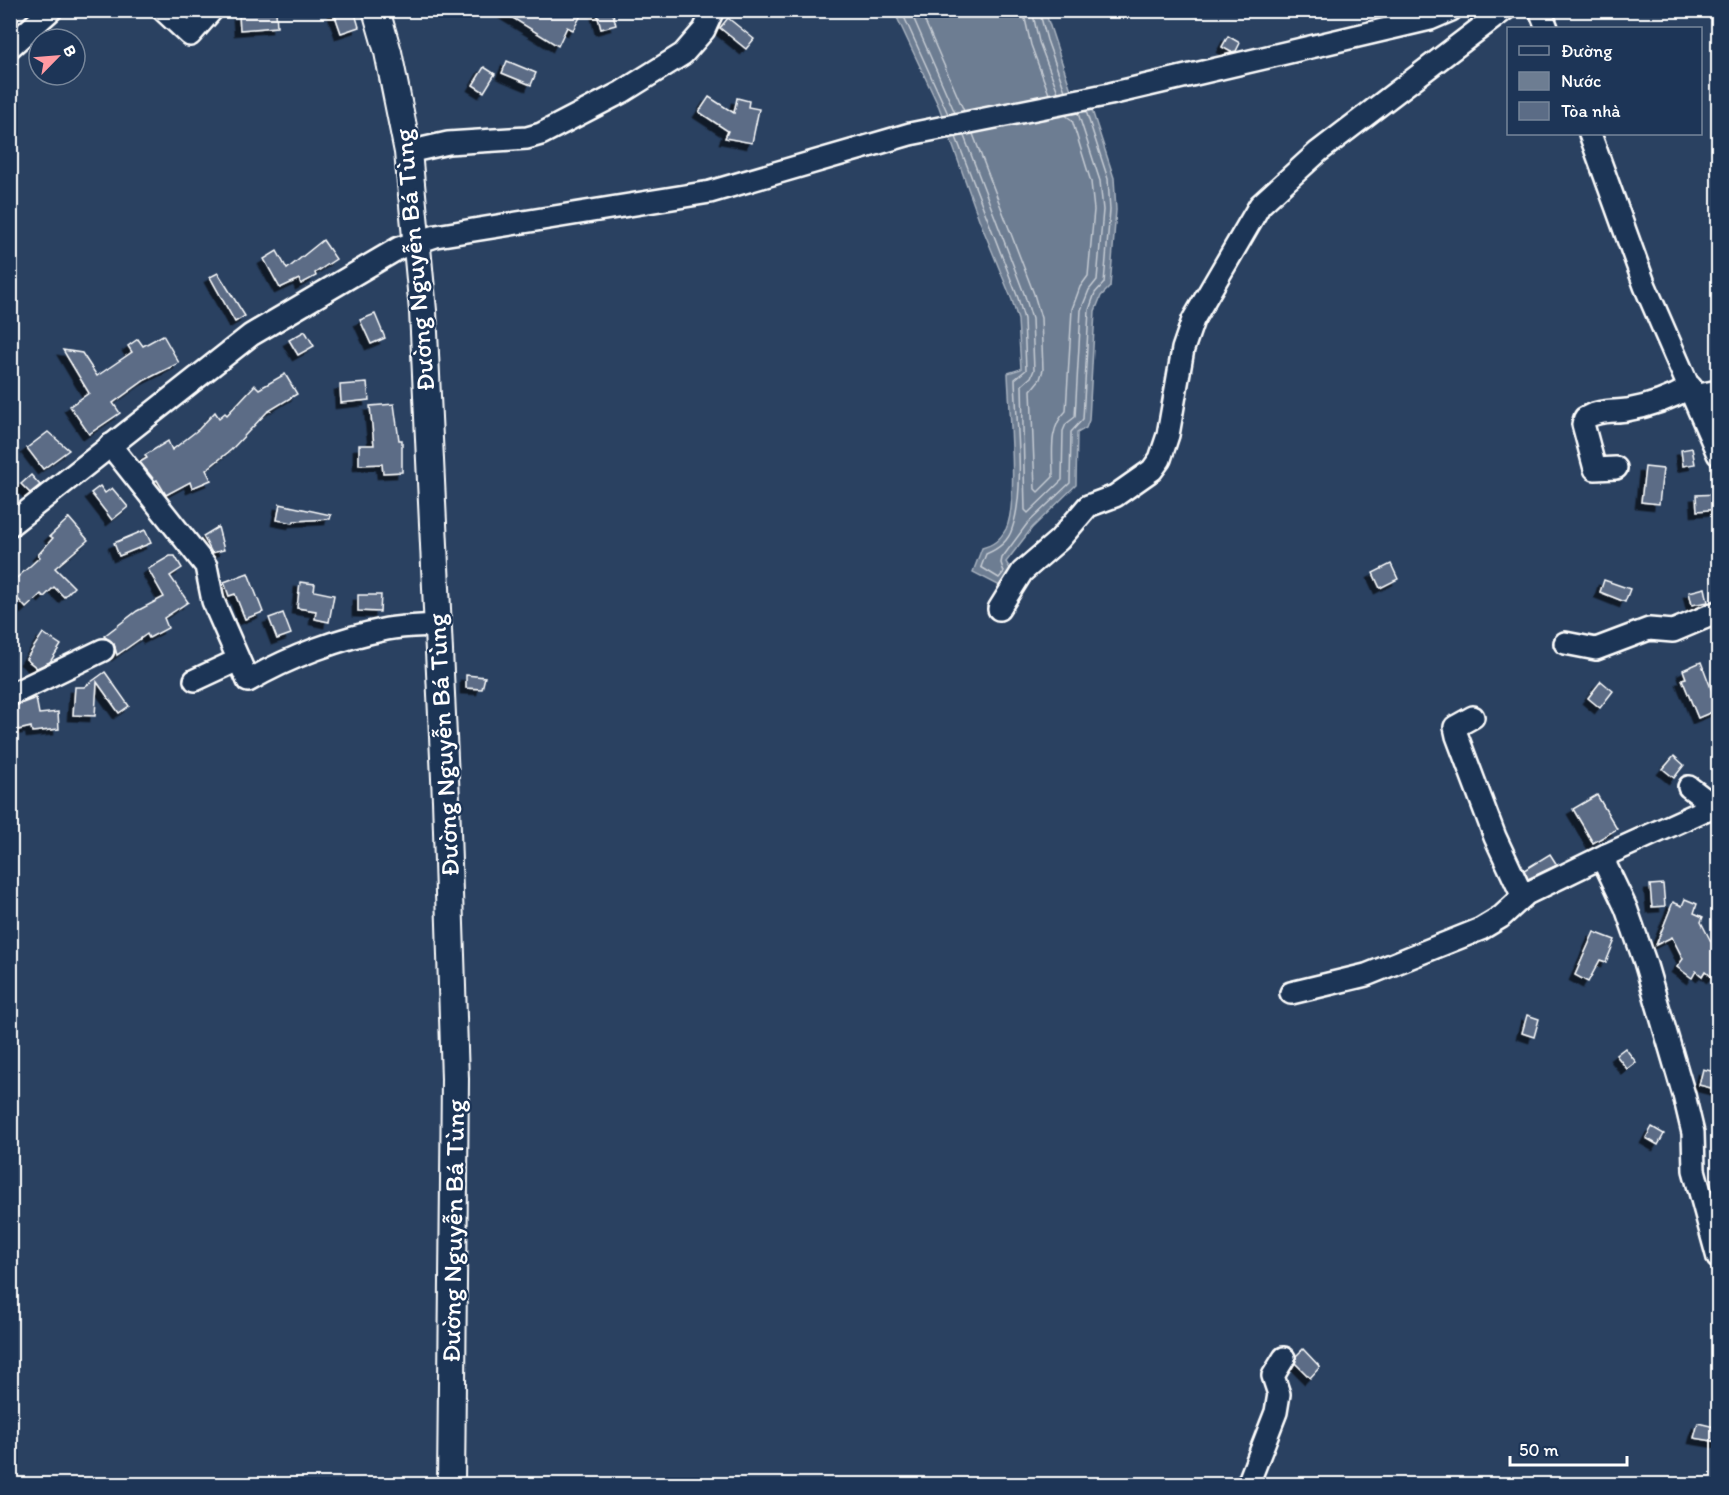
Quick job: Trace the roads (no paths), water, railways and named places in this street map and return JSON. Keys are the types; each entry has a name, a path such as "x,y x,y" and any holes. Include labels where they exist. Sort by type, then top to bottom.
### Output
{"main road":[{"name":"Đường Nguyễn Bá Tùng","path":"376,10 388,52 408,152 418,242 438,630 455,1079 451,1485"}],"street":[{"path":"10,46 51,10"},
{"path":"163,10 190,35 212,10"},
{"path":"408,152 448,143 527,138 541,134 622,92 683,54 704,30 713,10"},
{"path":"10,525 252,335 399,248 447,234 710,192 910,134 1110,94 1407,24 1450,10"},
{"path":"999,609 1022,572 1059,540 1088,506 1115,496 1152,470 1160,459 1168,435 1183,349 1193,320 1257,209 1309,159 1504,10"},
{"path":"1540,10 1547,27"},
{"path":"1590,135 1645,286 1719,454"},
{"path":"1616,468 1595,469 1583,424 1585,418 1601,411 1624,410 1693,392 1719,391"},
{"path":"1693,392 1719,427"},
{"path":"110,445 206,566 213,601 248,681 305,655 364,634 390,628 438,630"},
{"path":"1565,643 1596,649 1652,628 1672,631 1719,612"},
{"path":"10,695 103,651"},
{"path":"195,680 238,660"},
{"path":"1473,717 1455,727 1457,736 1495,837 1523,897"},
{"path":"1689,787 1716,805"},
{"path":"1291,993 1366,975 1481,929 1501,917 1523,897 1606,855 1716,805"},
{"path":"1606,855 1606,866 1626,908 1645,962 1684,1095 1693,1133 1694,1170 1719,1258"},
{"path":"1248,1485 1275,1412 1279,1394 1273,1376 1284,1358"}],"water":[{"path":"894,11 1045,11 1071,90 1090,104 1114,178 1116,210 1110,287 1101,296 1095,311 1089,420 1086,428 1077,433 1076,485 1032,528 1006,562 1012,572 1002,587 973,572 982,548 993,544 1001,536 1010,516 1013,477 1008,373 1021,369 1018,320 939,107"}]}
